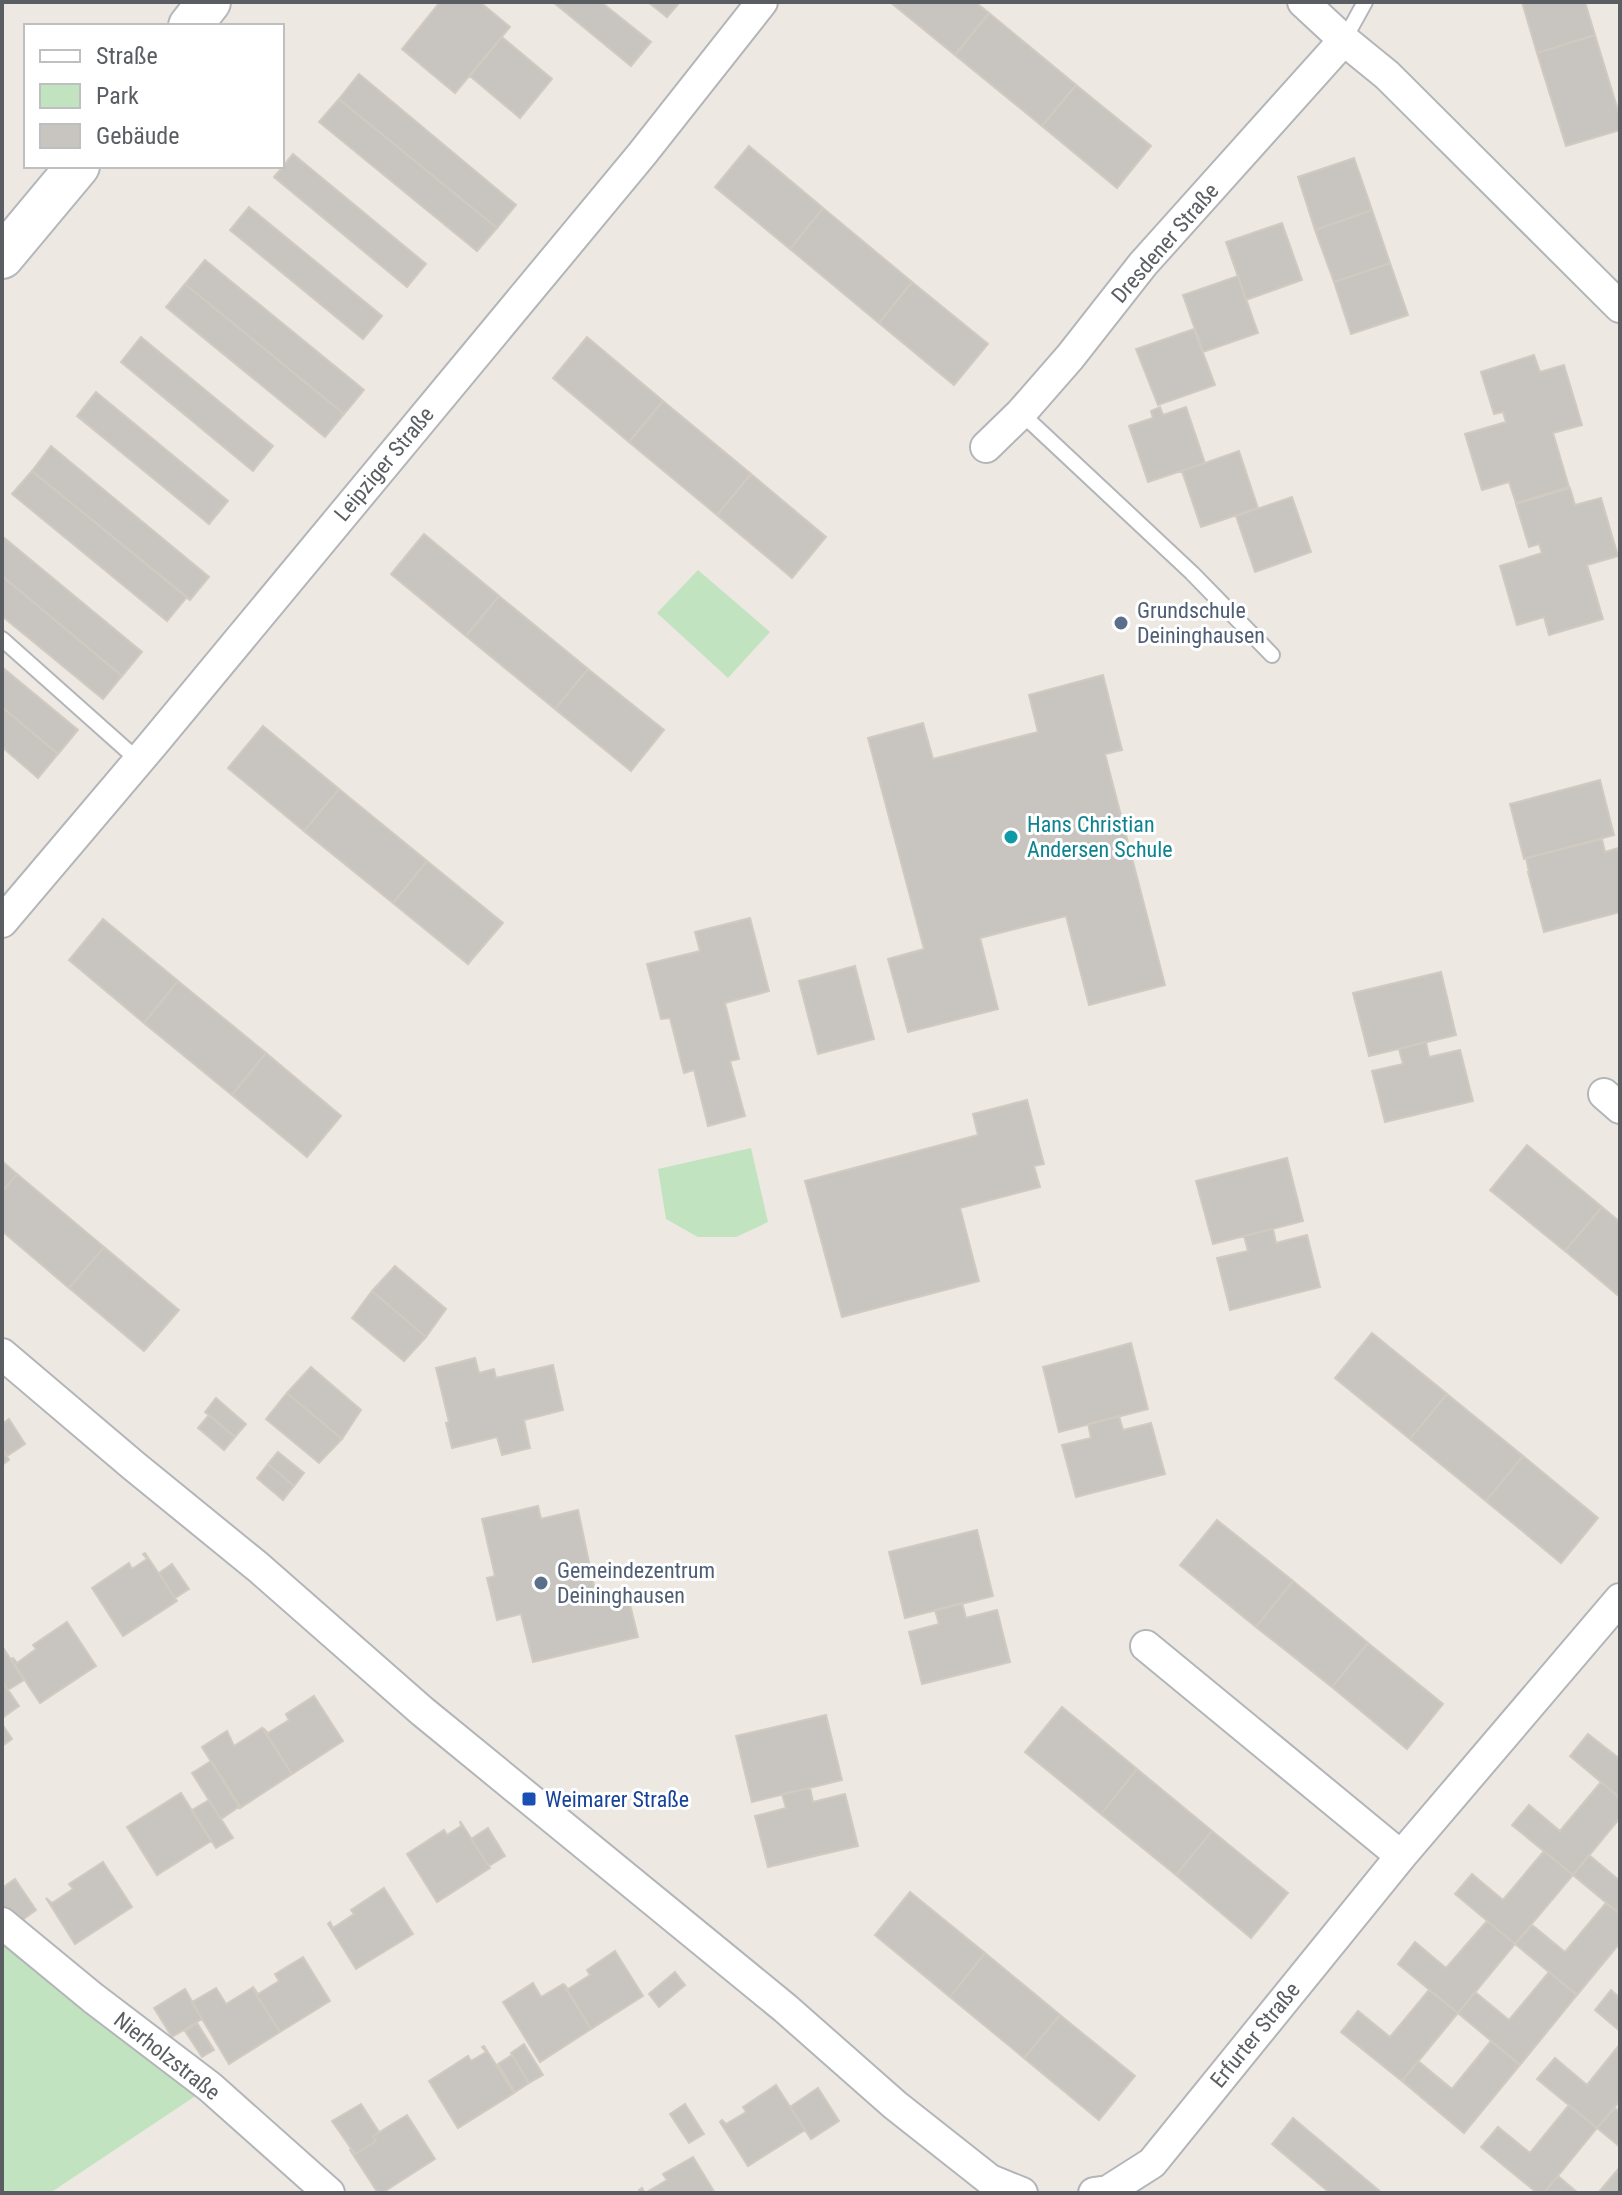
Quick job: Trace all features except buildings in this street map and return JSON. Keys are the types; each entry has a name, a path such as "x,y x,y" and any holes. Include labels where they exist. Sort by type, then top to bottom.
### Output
{"main road":[{"path":"192,24 209,2"},
{"path":"2,257 76,168"}],"street":[{"name":"Leipziger Straße","path":"2,922 642,154 762,2"},
{"path":"1303,2 1387,75 1620,307"},
{"name":"Dresdener Straße","path":"986,447 1021,413 1070,357 1143,264 1344,40"},
{"path":"2,1354 258,1567 422,1711 785,2008 895,2105 990,2180 1022,2193"},
{"name":"Erfurter Straße","path":"1094,2193 1108,2191 1152,2163 1401,1856 1620,1599"},
{"path":"1146,1646 1401,1856"},
{"name":"Nierholzstraße","path":"2,1923 93,1998 210,2087 329,2193"}],"lane":[{"path":"1344,40 1365,2"},
{"path":"1021,413 1192,573 1272,655"},
{"path":"2,639 139,761"}],"green space":[{"path":"698,570 770,632 728,678 657,613"},
{"path":"751,1148 768,1222 736,1237 698,1237 666,1219 658,1169"},
{"path":"2,1940 197,2095 50,2193 2,2193"}],"place":[{"name":"Grundschule Deininghausen","path":"1121,623"},
{"name":"Hans Christian Andersen Schule","path":"1011,837"},
{"name":"Gemeindezentrum Deininghausen","path":"541,1583"},
{"name":"Weimarer Straße","path":"529,1799"}]}
